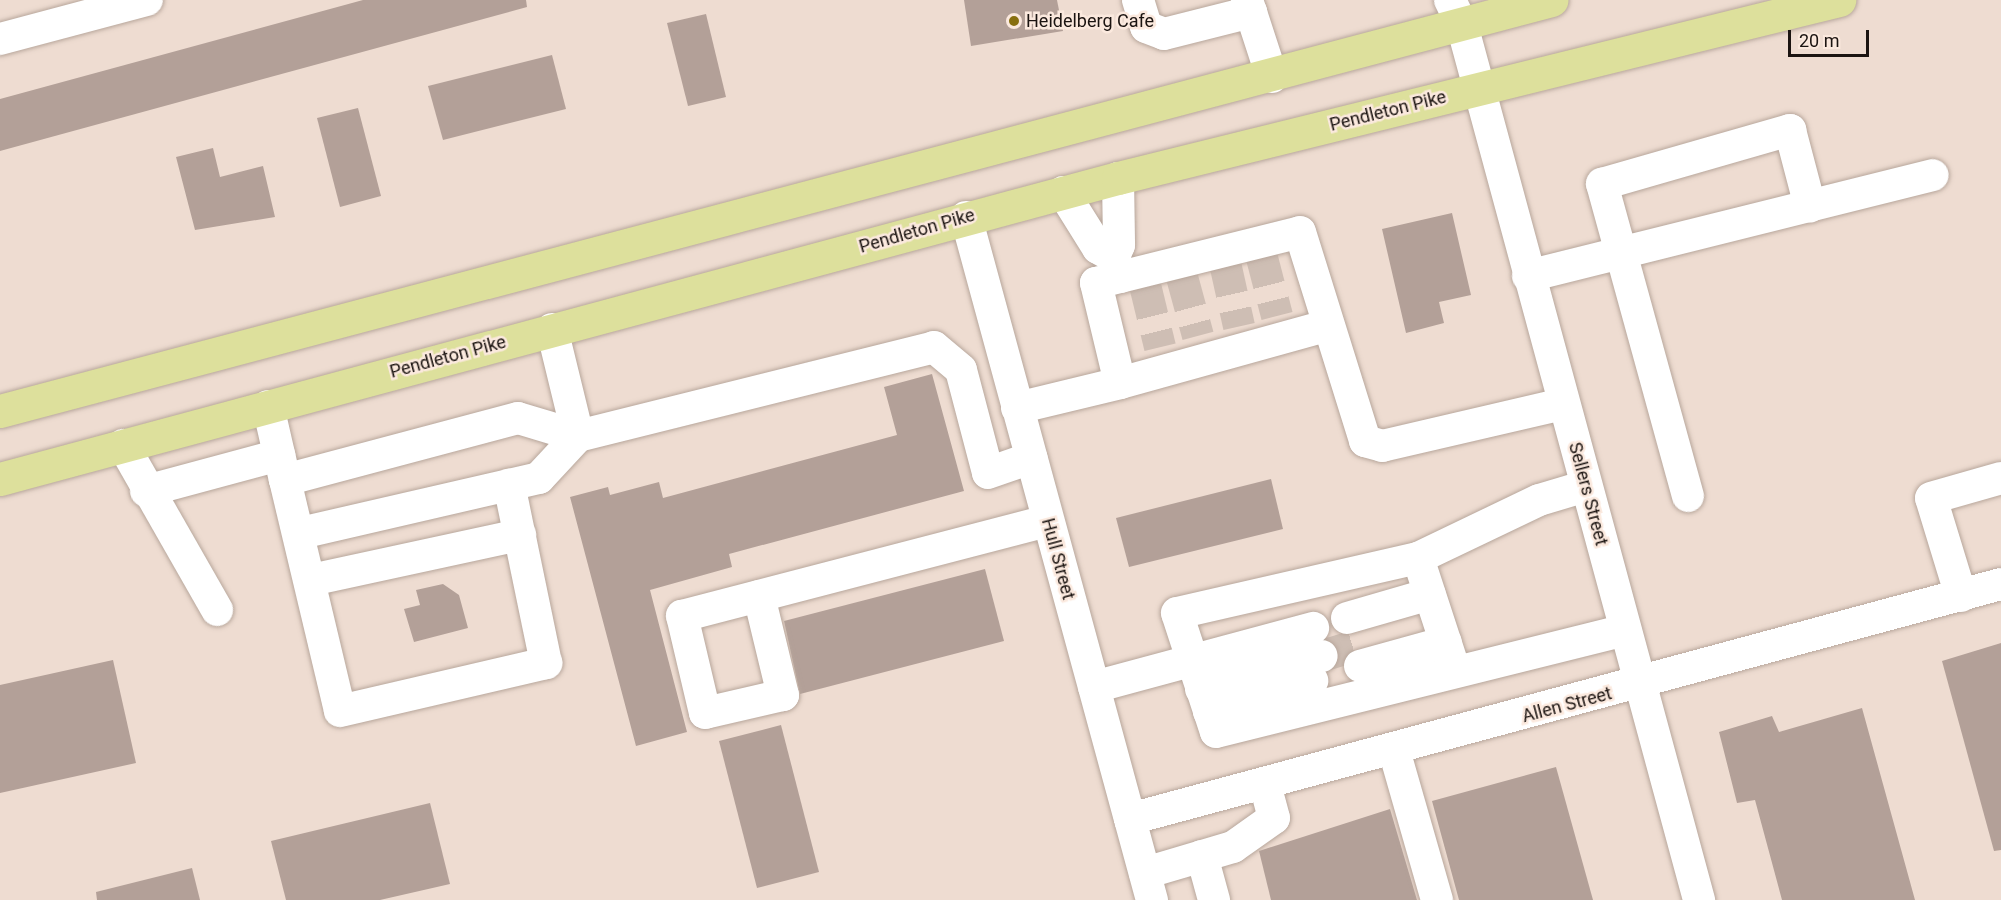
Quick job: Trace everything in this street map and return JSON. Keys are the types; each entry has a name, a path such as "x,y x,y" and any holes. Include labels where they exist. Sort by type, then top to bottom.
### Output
{"main road":[{"path":"0,411 1272,77 1456,12 1551,0"},
{"name":"Pendleton Pike","path":"0,479 966,217 1477,88 1839,0"}],"street":[{"path":"0,39 147,0"},
{"path":"1138,0 1146,27 1164,34 1236,8 1272,77"},
{"path":"1151,0 1164,34"},
{"name":"Sellers Street","path":"1456,12 1698,900"},
{"path":"1688,496 1602,184 1790,130 1810,206"},
{"path":"1528,276 1933,175"},
{"path":"1118,178 1119,245 1131,272"},
{"path":"1064,192 1098,248 1131,272"},
{"name":"Hull Street","path":"966,217 1149,887"},
{"path":"1120,382 1096,283 1131,272 1180,270 1260,248 1300,232 1325,326 1365,441 1382,446 1563,404"},
{"path":"1017,408 1120,382 1163,359 1241,337 1280,327 1325,326"},
{"path":"552,329 578,436"},
{"path":"146,490 282,468 518,418 578,436 934,347 961,370 988,472 1030,458"},
{"path":"268,406 282,468 301,533 340,711 546,663 509,485"},
{"path":"301,533 539,478 578,436"},
{"path":"123,445 146,490 217,610"},
{"path":"1961,596 1931,498 2001,478"},
{"path":"1447,646 1216,732 1177,613 1418,558 1539,500 1586,486"},
{"path":"759,596 1048,521"},
{"path":"311,580 520,535"},
{"path":"1418,558 1447,646"},
{"name":"Allen Street","path":"1130,819 1641,686 2001,585"},
{"path":"1430,594 1354,643 1447,646 1626,630"},
{"path":"1094,687 1200,687 1321,653 1200,687"},
{"path":"1394,750 1437,900"},
{"path":"1149,887 1202,856 1233,847 1274,818 1265,784"},
{"path":"1202,856 1214,900"}],"building":[{"path":"363,0 526,0 527,7 0,151 0,99"},
{"name":"Heidelberg Cafe","path":"964,0 1057,0 1063,31 971,46"},
{"path":"706,14 726,97 688,106 667,23"},
{"path":"552,55 566,109 443,140 428,86"},
{"path":"358,108 381,196 340,207 317,118"},
{"path":"213,148 220,177 263,166 275,217 195,230 176,157"},
{"path":"1452,213 1471,295 1439,302 1444,323 1406,333 1382,229"},
{"path":"932,374 964,491 729,554 732,567 650,590 687,732 636,746 570,497 608,487 610,495 659,482 663,498 897,435 884,387"},
{"path":"1271,479 1283,529 1129,567 1116,518"},
{"path":"985,569 1004,641 800,694 784,621"},
{"path":"443,584 459,595 468,628 414,642 404,609 420,605 416,590"},
{"path":"2001,643 2001,850 1994,851 1942,661"},
{"path":"113,660 136,763 0,793 0,685"},
{"path":"1862,708 1915,900 1782,900 1755,800 1737,803 1719,732 1772,716 1779,732"},
{"path":"781,725 819,872 757,888 719,741"},
{"path":"1556,767 1593,900 1459,900 1432,801"},
{"path":"430,803 450,884 380,900 286,900 271,841"},
{"path":"1390,809 1417,900 1271,900 1259,851"},
{"path":"192,868 200,900 97,900 96,892"}],"tunnel":[{"path":"1261,254 1277,316"},
{"path":"1225,263 1239,326"},
{"path":"1182,277 1198,336"},
{"path":"1145,285 1160,347"},
{"path":"1322,656 1355,646"}],"place":[{"name":"Heidelberg Cafe","path":"1014,21"}]}
